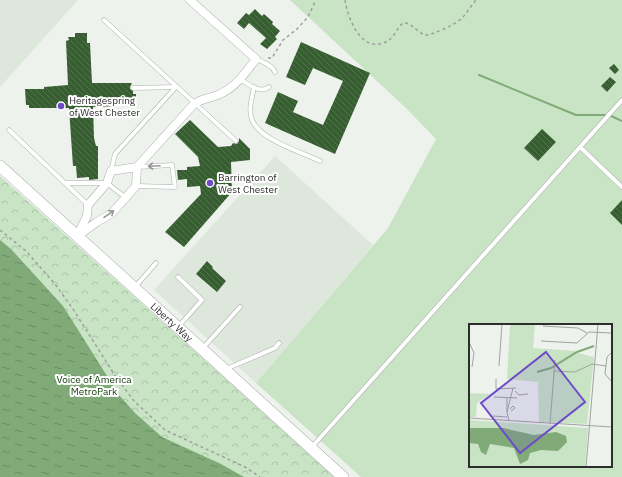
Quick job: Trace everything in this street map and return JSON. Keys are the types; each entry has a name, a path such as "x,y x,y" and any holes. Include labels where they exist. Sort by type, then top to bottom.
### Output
{"main road":[{"name":"Liberty Way","path":"0,166 343,477"}],"street":[{"path":"78,236 88,216 88,205 108,183 111,171 137,167 194,104 204,98 221,94 240,79 256,59 190,0"},
{"path":"78,236 112,213 126,198 136,186 137,167"}],"lane":[{"path":"104,20 236,141"},
{"path":"256,59 274,68 275,72"},
{"path":"240,79 259,90 266,89 269,86"},
{"path":"133,88 176,87"},
{"path":"111,171 115,154 176,87"},
{"path":"254,87 250,106 252,120 257,128 267,137 320,161"},
{"path":"311,448 622,100"},
{"path":"9,130 88,205"},
{"path":"580,147 622,187"},
{"path":"136,186 175,187 172,165 137,167"},
{"path":"65,183 108,183 126,198"},
{"path":"134,288 156,263"},
{"path":"178,277 202,300 178,328"},
{"path":"202,349 240,307"},
{"path":"224,370 275,348 279,343"}],"path":[{"path":"256,59 272,58 283,40 297,29 308,17 316,0"},
{"path":"345,0 347,10 358,34 365,41 373,45 388,40 400,25 406,23 421,33 429,35 460,20 476,0"},
{"path":"0,230 26,251 55,284 73,308 114,374 134,401 164,430 245,467 260,477"}],"shaded area":[{"path":"0,0 78,0 0,87"},
{"path":"275,156 373,245 256,383 154,290"}],"green space":[{"path":"290,0 622,0 622,477 361,477 256,383 388,228 436,139 406,108"},
{"name":"Voice of America MetroPark","path":"0,176 335,477 0,477"}],"water":[{"path":"0,240 11,249 63,306 119,395 135,413 162,437 221,464 244,477 0,477"}],"building":[{"path":"255,9 262,16 264,14 280,31 275,37 277,39 267,49 260,44 266,38 249,23 244,29 237,23 246,13 249,15"},
{"name":"Heritagespring of West Chester","path":"75,33 87,33 87,43 90,43 92,83 132,83 130,89 133,91 133,94 136,94 136,102 117,103 117,106 93,107 94,138 96,146 98,146 98,179 89,180 89,177 77,178 76,166 73,166 69,108 29,108 29,105 26,105 25,89 44,89 44,87 68,85 66,41 69,40 68,37 75,37"},
{"path":"301,42 370,73 335,154 265,123 278,92 298,101 293,112 323,125 343,81 313,68 305,85 286,77"},
{"path":"614,64 619,70 615,74 609,68"},
{"path":"610,77 616,82 607,92 601,86"},
{"name":"Barrington of West Chester","path":"190,120 218,147 231,146 233,143 237,144 239,138 250,149 250,160 231,162 232,192 184,247 165,232 201,194 200,186 187,187 187,179 178,180 177,170 187,170 187,167 200,166 198,157 175,134"},
{"path":"542,129 556,142 538,161 524,148"},
{"path":"622,200 622,225 610,213"},
{"path":"207,261 226,281 217,292 196,274"}],"waterway":[{"path":"479,75 576,115 609,115 622,121"}],"place":[{"name":"Heritagespring of West Chester","path":"61,106"},
{"name":"Barrington of West Chester","path":"210,183"}]}
